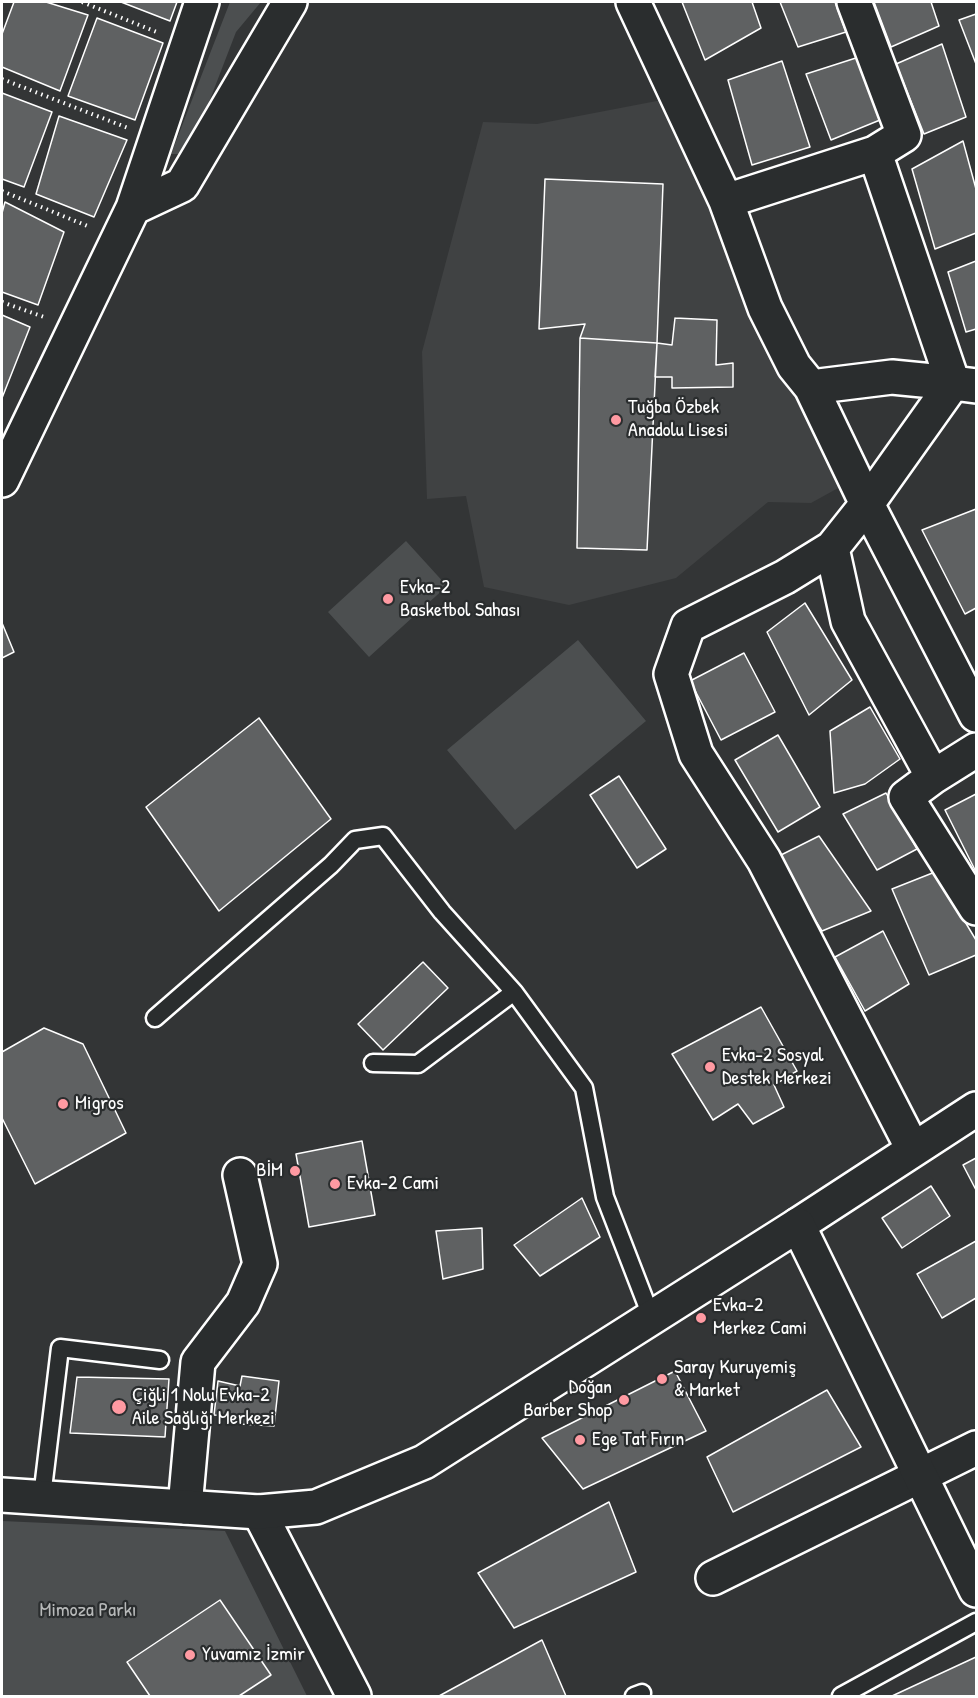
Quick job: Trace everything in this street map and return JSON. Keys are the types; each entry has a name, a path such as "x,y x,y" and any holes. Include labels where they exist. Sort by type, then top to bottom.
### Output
{"street":[{"path":"2,480 133,208 202,2"},
{"path":"133,208 182,185 290,2"},
{"path":"633,2 726,201 765,308 794,366 811,387 867,504 976,715"},
{"path":"726,201 874,153 904,135 854,2"},
{"path":"874,153 965,384"},
{"path":"811,387 892,377 965,384"},
{"path":"913,1149 764,860 696,754 671,674 688,626 785,577 832,548 965,384"},
{"path":"832,548 848,621 933,777"},
{"path":"976,750 906,797 976,908"},
{"path":"2,1495 259,1512 316,1507 424,1462 651,1316 798,1225 976,1109"},
{"path":"186,1507 198,1362 243,1303 260,1264 240,1175"},
{"path":"798,1225 976,1590"},
{"path":"713,1578 976,1448"},
{"path":"259,1512 354,1696"}],"lane":[{"path":"154,1018 331,865 355,840 383,836 442,912 514,992 584,1088 605,1197 651,1316"},
{"path":"373,1063 418,1064 514,992"},
{"path":"42,1497 60,1348 160,1360"},
{"path":"842,1696 976,1622"}],"path":[{"path":"82,2 188,44"},
{"path":"2,79 156,139"},
{"path":"2,191 118,238"},
{"path":"2,302 76,328"}],"shaded area":[{"name":"Tuğba Özbek Anadolu Lisesi","path":"662,100 840,487 811,503 768,502 676,578 569,605 484,587 466,496 427,499 422,352 483,122 537,124"}],"green space":[{"path":"230,2 261,2 236,32 189,154 171,154"},
{"name":"Evka-2 Basketbol Sahası","path":"406,541 447,586 369,657 328,612"},
{"path":"578,640 646,721 515,830 447,750"},
{"name":"Mimoza Parkı","path":"2,1521 225,1531 307,1696 2,1696"}],"building":[{"path":"14,2 46,2 88,15 60,91 2,67 2,34"},
{"path":"121,2 177,2 170,21"},
{"path":"682,2 752,2 761,28 705,60"},
{"path":"780,2 835,2 846,32 798,47"},
{"path":"874,2 931,2 939,26 891,47"},
{"path":"976,14 976,64 959,20"},
{"path":"97,18 163,43 135,120 68,96"},
{"path":"942,44 966,117 924,134 896,64"},
{"path":"859,57 880,120 831,140 806,74"},
{"path":"782,61 810,147 752,165 728,80"},
{"path":"2,93 52,112 24,187 2,179"},
{"path":"59,116 127,140 94,217 36,194"},
{"path":"963,141 976,189 976,233 935,249 912,169"},
{"path":"545,179 663,184 657,343 580,338 585,324 539,329"},
{"path":"5,202 64,232 38,305 2,292 2,213"},
{"path":"976,261 976,329 966,332 948,272"},
{"path":"2,315 30,327 2,398"},
{"path":"675,318 717,320 716,365 733,363 733,387 672,388 672,377 655,377 657,343 672,345"},
{"path":"580,338 657,343 647,550 577,548"},
{"path":"976,509 976,608 965,614 922,530"},
{"path":"805,603 852,680 809,715 767,632"},
{"path":"2,623 14,652 2,658"},
{"path":"744,653 775,712 721,740 690,681"},
{"path":"870,707 900,759 865,784 834,793 830,731"},
{"path":"259,718 331,819 219,911 146,807"},
{"path":"778,735 820,807 778,832 735,760"},
{"path":"619,776 666,849 637,868 590,795"},
{"path":"886,793 917,849 877,870 843,814"},
{"path":"976,794 976,872 945,810"},
{"path":"819,836 871,911 822,931 775,858"},
{"path":"935,872 976,940 976,955 929,975 892,889"},
{"path":"883,931 909,984 865,1011 835,957"},
{"path":"423,962 448,988 383,1050 358,1024"},
{"path":"761,1007 797,1071 774,1085 784,1107 753,1124 738,1104 713,1120 672,1054"},
{"path":"44,1028 83,1044 126,1133 35,1184 2,1118 2,1052"},
{"name":"Evka-2 Cami","path":"362,1141 375,1215 309,1227 296,1154"},
{"path":"976,1158 976,1190 963,1165"},
{"path":"931,1186 950,1216 902,1248 882,1218"},
{"path":"582,1198 600,1237 540,1276 514,1245"},
{"path":"482,1228 483,1269 443,1279 436,1231"},
{"path":"976,1241 976,1298 942,1318 917,1274"},
{"path":"675,1371 706,1431 583,1489 542,1438"},
{"path":"242,1376 279,1381 274,1426 240,1424 240,1416 214,1415 218,1381 240,1386"},
{"path":"77,1377 169,1379 165,1437 70,1433"},
{"path":"827,1390 861,1447 733,1512 707,1457"},
{"path":"609,1502 636,1572 514,1628 478,1573"},
{"path":"220,1600 271,1675 239,1696 150,1696 127,1662"},
{"path":"542,1640 566,1696 439,1696"},
{"path":"976,1657 976,1696 892,1696"}],"place":[{"name":"Tuğba Özbek Anadolu Lisesi","path":"616,420"},
{"name":"Evka-2 Basketbol Sahası","path":"388,599"},
{"name":"Evka-2 Sosyal Destek Merkezi","path":"710,1067"},
{"name":"Migros","path":"63,1104"},
{"name":"BİM","path":"295,1171"},
{"name":"Evka-2 Cami","path":"335,1184"},
{"name":"Evka-2 Merkez Cami","path":"701,1318"},
{"name":"Saray Kuruyemiş & Market","path":"662,1379"},
{"name":"Doğan Barber Shop","path":"624,1400"},
{"name":"Çiğli 1 Nolu Evka-2 Aile Sağlığı Merkezi","path":"119,1407"},
{"name":"Ege Tat Fırın","path":"580,1440"},
{"name":"Yuvamız İzmir","path":"190,1655"}]}
